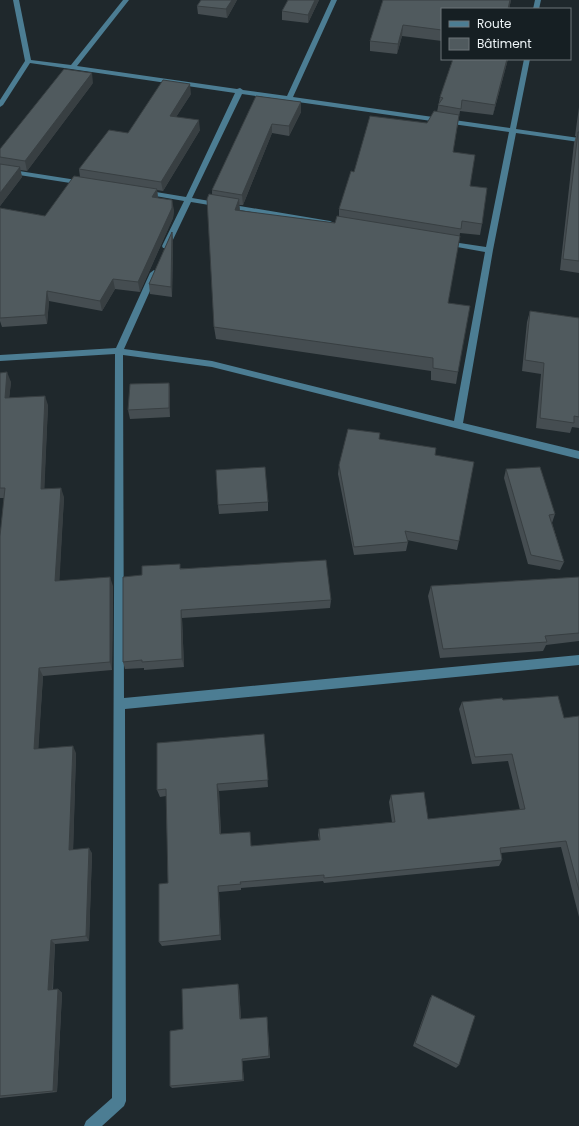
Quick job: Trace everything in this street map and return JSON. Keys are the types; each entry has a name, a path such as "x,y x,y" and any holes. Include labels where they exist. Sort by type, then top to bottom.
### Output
{"street":[{"path":"0,105 28,61 16,0"},
{"path":"72,68 126,0"},
{"path":"289,99 334,0"},
{"path":"458,426 489,250 527,60"},
{"path":"28,61 240,90 289,99 579,140"},
{"path":"91,1126 119,1101 119,351 187,199 240,90"},
{"path":"0,170 94,184"},
{"path":"133,190 342,225"},
{"path":"435,241 489,250"},
{"path":"0,358 119,351 212,364 579,455"},
{"path":"119,704 579,660"}],"building":[{"path":"201,0 232,0 226,9 197,6"},
{"path":"288,0 315,0 308,15 282,11"},
{"path":"383,0 510,0 508,8 441,8 441,30 403,25 398,44 370,41"},
{"path":"453,60 507,60 495,105 462,100 461,109 438,105 443,98 440,97"},
{"path":"64,69 92,73 25,161 0,157 0,149"},
{"path":"163,80 190,84 170,116 199,120 161,182 79,169 109,130 128,133"},
{"path":"256,96 301,102 289,126 272,124 242,195 212,190"},
{"path":"434,111 459,115 453,152 475,155 470,186 487,188 482,224 462,221 461,229 339,209 351,171 354,172 370,116 427,123"},
{"path":"579,132 579,261 563,259"},
{"path":"0,164 20,167 0,193"},
{"path":"74,176 157,189 152,197 172,200 172,208 138,282 113,279 100,301 47,291 45,315 0,318 0,208 45,216"},
{"path":"209,194 239,199 235,210 335,223 337,216 460,236 448,303 470,306 458,372 433,368 433,358 214,327 207,199"},
{"path":"172,232 171,287 149,284"},
{"path":"530,311 579,318 579,417 574,416 574,423 540,418 544,363 525,360"},
{"path":"7,372 5,398 45,396 41,489 61,488 55,581 110,577 110,662 39,668 34,749 73,746 69,850 89,848 86,936 51,940 48,990 58,989 53,1091 0,1096 0,536 5,488 0,488 0,373"},
{"path":"169,383 169,408 128,410 130,384"},
{"path":"348,429 380,433 379,439 436,448 435,455 474,462 459,541 405,531 408,542 354,547 339,465"},
{"path":"265,467 268,502 218,505 216,470"},
{"path":"540,467 555,514 549,515 564,562 531,555 506,469"},
{"path":"326,560 331,600 181,610 182,659 123,662 123,577 142,575 142,566 180,564 180,569"},
{"path":"579,577 579,633 545,636 547,642 443,649 431,586"},
{"path":"558,696 564,718 579,716 579,890 566,841 500,848 502,860 324,878 324,875 240,882 241,884 218,886 220,935 159,942 159,884 168,883 166,789 157,790 157,743 264,734 268,780 217,784 220,834 250,832 251,846 320,840 319,829 395,822 391,795 424,792 428,819 525,809 512,754 475,757 462,702 502,698 503,700"},
{"path":"238,984 240,1019 267,1017 269,1056 242,1059 243,1080 170,1086 170,1031 183,1029 182,989"},
{"path":"432,995 475,1016 459,1065 415,1043"}]}
